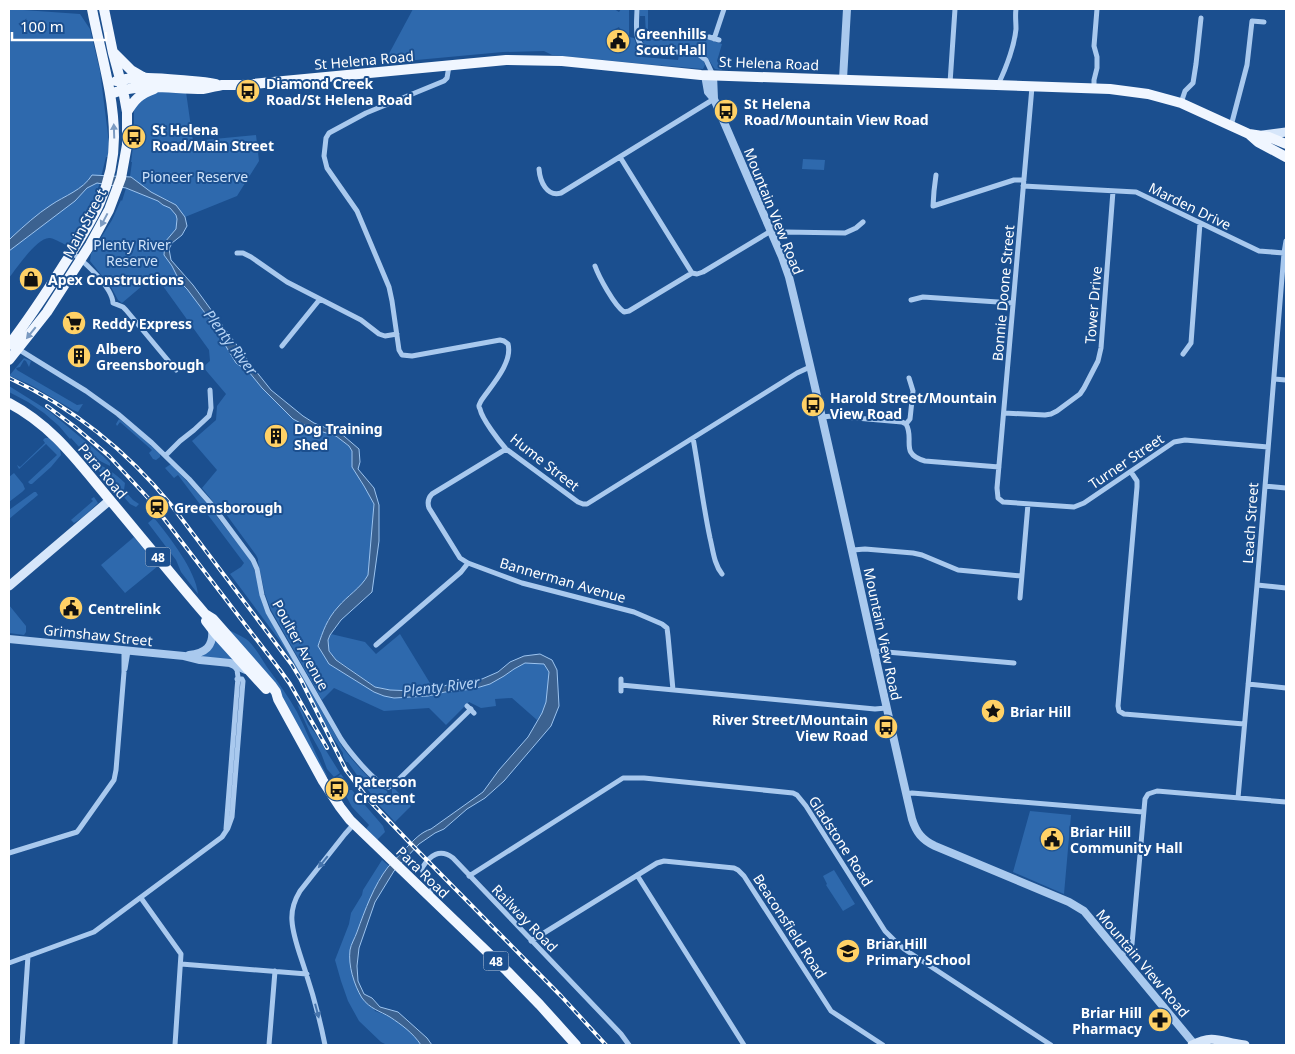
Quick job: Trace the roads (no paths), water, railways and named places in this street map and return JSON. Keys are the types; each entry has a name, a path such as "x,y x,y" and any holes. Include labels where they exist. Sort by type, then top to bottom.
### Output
{"main road":[{"name":"Main Street","path":"9,360 13,347 37,306 94,217 103,196 112,158 114,130 110,94 92,9"},
{"name":"Main Street","path":"13,347 47,312 81,259 104,220 121,178 128,137 127,112 104,9"},
{"path":"113,53 131,70 146,78"},
{"name":"St Helena Road","path":"108,84 136,87 205,88 506,60 545,60 709,72 1132,91 1181,103 1249,134 1258,142 1286,157"},
{"name":"St Helena Road","path":"110,94 122,85 146,78 205,82 222,86"},
{"path":"127,112 141,94 159,87"},
{"path":"1260,135 1286,132"},
{"name":"St Helena Road","path":"1249,134 1260,135 1286,144"},
{"name":"Para Road","path":"9,403 48,429 67,449 205,614 213,619 268,681 276,692 278,699 323,781 354,824 513,978 576,1045"},
{"path":"9,586 110,500"},
{"name":"Para Road","path":"205,614 206,620 212,628 272,695 278,699"},
{"path":"1194,1045 1202,1040 1210,1039 1224,1040 1230,1045 1245,1045"}],"street":[{"path":"636,9 637,38 642,47 698,54 706,60 709,72"},
{"path":"714,39 724,9"},
{"path":"844,79 846,9"},
{"path":"950,83 955,9"},
{"path":"998,85 1012,47 1016,30 1016,9"},
{"path":"1094,89 1097,68 1094,46 1097,9"},
{"path":"1181,103 1185,91 1193,83 1201,18"},
{"path":"1231,126 1247,65 1252,21 1264,22"},
{"name":"Hume Street","path":"449,66 447,78 444,81 357,118 327,135 325,141 325,166 357,212 389,287 402,355 408,356 500,340 506,342 509,349 506,362 479,406 497,438 506,449 578,502 585,505 810,367"},
{"name":"Mountain View Road","path":"709,72 714,99 789,277 852,550 886,708 906,794 918,834 925,841 946,851 1075,905 1088,915 1194,1045"},
{"name":"Bonnie Doone Street","path":"1000,501 997,494 999,467 1032,87"},
{"path":"539,169 541,180 548,191 552,194 558,194 714,99"},
{"path":"620,157 692,273"},
{"path":"936,175 934,206 1014,180 1024,180"},
{"name":"Marden Drive","path":"1023,186 1139,193 1259,251 1285,250"},
{"name":"Tower Drive","path":"1004,413 1051,414 1076,398 1084,388 1098,361 1101,348 1113,191"},
{"path":"595,266 618,307 626,312 633,310 692,273 704,272 771,232 845,233 863,222"},
{"path":"1183,354 1191,344 1200,223"},
{"name":"Leach Street","path":"1238,798 1286,242"},
{"path":"72,253 81,259 109,291 113,303 126,310 176,370"},
{"path":"237,253 251,257 287,282 361,320 379,334 385,336 397,334"},
{"path":"911,300 923,297 1013,303"},
{"path":"282,346 320,299"},
{"name":"Poulter Avenue","path":"13,347 98,399 134,426 166,455 204,496 250,554 255,565 262,596 268,612 340,739 381,784 390,787"},
{"path":"906,424 910,419 913,391 909,378"},
{"path":"1274,378 1286,380"},
{"path":"166,455 180,440 209,416 212,408 210,390"},
{"path":"821,417 833,416 902,422 910,430 908,446 912,454 918,459 999,467"},
{"path":"693,438 706,521 715,561 722,574"},
{"name":"Turner Street","path":"1000,501 1077,507 1169,445 1180,440 1268,447"},
{"name":"Bannerman Avenue","path":"506,449 432,494 428,501 429,508 460,558 522,583 634,612 662,624 667,628 673,690"},
{"path":"1131,472 1137,481 1137,487 1119,711 1124,714 1244,724"},
{"path":"1264,486 1286,488"},
{"path":"1020,598 1028,504"},
{"path":"852,550 865,549 913,553 958,570 1021,576"},
{"path":"376,645 461,572 468,562"},
{"path":"1257,585 1286,588"},
{"name":"Grimshaw Street","path":"184,656 198,654 207,649 211,640 212,628"},
{"name":"Grimshaw Street","path":"9,639 184,656 232,663 252,673"},
{"path":"9,853 77,832 114,780 126,650"},
{"path":"874,651 1014,663"},
{"path":"9,963 94,932 217,842 226,832 237,679 237,670 232,663"},
{"path":"1248,684 1286,688"},
{"path":"621,685 875,709 886,708"},
{"path":"390,794 390,787 471,709"},
{"name":"Gladstone Road","path":"469,876 623,778 644,778 792,793 801,799 806,806 885,931 894,940 904,949 1051,1045"},
{"path":"1121,955 1132,944 1143,812 1145,799 1148,794 1157,791 1286,802"},
{"path":"906,794 1143,812"},
{"path":"325,1045 292,926 293,906 300,891 354,824"},
{"name":"Railway Road","path":"428,896 432,885 422,868 430,858 438,854 442,853 451,856 621,1034 629,1045"},
{"name":"Beaconsfield Road","path":"532,941 657,863 728,867 738,870 744,876 831,1011 880,1045"},
{"path":"637,875 744,1045"},
{"path":"141,898 180,952 181,964 175,1045"},
{"path":"22,1045 28,956"},
{"path":"181,964 306,974"},
{"path":"269,1045 275,972"}],"water":[{"name":"Plenty River","path":"92,175 131,177 151,192 176,205 185,217 187,226 182,235 172,243 169,249 171,260 193,285 271,390 303,416 314,423 338,431 359,449 360,462 358,469 374,488 379,505 379,541 372,592 341,620 328,640 329,651 336,660 375,687 390,690 413,691 432,689 467,680 482,679 498,672 510,662 524,656 540,654 552,660 557,670 559,706 551,726 504,781 444,829 419,844 394,871 375,902 359,948 358,981 364,994 372,998 380,1007 398,1012 427,1038 432,1045 421,1045 403,1026 365,1002 359,993 352,975 350,962 351,948 370,898 388,867 418,836 483,792 499,770 528,737 546,702 549,672 544,664 525,663 490,684 473,689 428,696 394,698 374,692 329,664 318,646 326,625 334,612 362,584 368,575 374,504 352,467 352,451 349,446 336,436 310,428 293,419 249,372 236,363 216,330 211,326 211,321 180,282 164,255 165,242 176,229 177,219 170,208 158,201 126,188 97,183 87,188 75,201 9,251 9,240 46,209 84,185"}],"railway":[{"path":"9,378 77,417 118,449 155,486 292,665 346,770 368,799 561,996 606,1045"},
{"path":"47,406 109,456 149,499 280,670 327,748"}],"place":[{"name":"Greenhills Scout Hall","path":"618,41"},
{"name":"Diamond Creek Road/St Helena Road","path":"248,91"},
{"name":"St Helena Road/Mountain View Road","path":"726,111"},
{"name":"St Helena Road/Main Street","path":"134,137"},
{"name":"Apex Constructions","path":"31,279"},
{"name":"Reddy Express","path":"74,323"},
{"name":"Albero Greensborough","path":"79,356"},
{"name":"Harold Street/Mountain View Road","path":"813,405"},
{"name":"Dog Training Shed","path":"276,436"},
{"name":"Greensborough","path":"157,507"},
{"name":"Centrelink","path":"71,608"},
{"name":"Briar Hill","path":"993,711"},
{"name":"River Street/Mountain View Road","path":"886,727"},
{"name":"Paterson Crescent","path":"337,789"},
{"name":"Briar Hill Community Hall","path":"1052,839"},
{"name":"Briar Hill Primary School","path":"848,951"},
{"name":"Briar Hill Pharmacy","path":"1160,1020"}],"park label":[{"name":"Pioneer Reserve","path":"195,176"},
{"name":"Plenty River Reserve","path":"132,252"}]}
